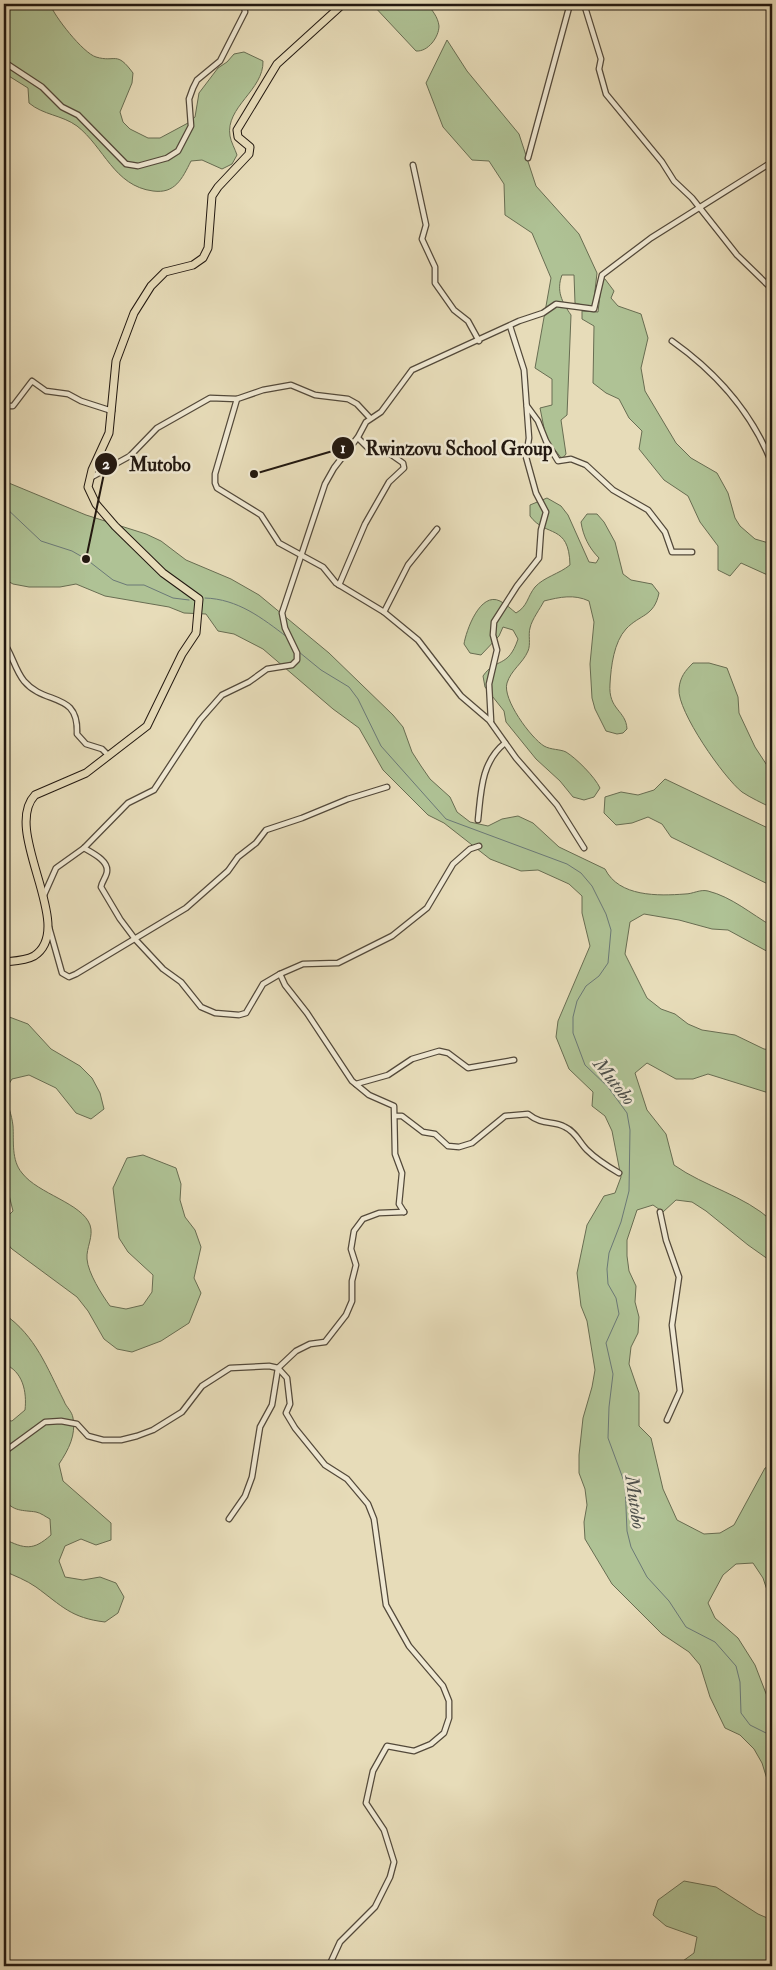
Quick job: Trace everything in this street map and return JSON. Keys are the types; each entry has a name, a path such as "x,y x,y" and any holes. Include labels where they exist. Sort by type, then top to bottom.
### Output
{"main road":[{"path":"4,962 31,957 37,953 44,941 48,923 27,830 30,801 35,795 86,773 149,723 182,654 196,633 199,599 163,573 115,526 92,498 88,487 89,479 110,433 116,361 134,313 151,286 165,272 193,265 203,258 208,248 212,196 249,154 250,147 236,134 277,64 343,4"}],"street":[{"path":"4,62 42,87 62,108 78,115 126,164 138,166 167,158 178,151 182,145 191,126 189,100 193,88 197,80 213,68 224,56 245,12 244,4"},
{"path":"528,158 570,4"},
{"path":"584,4 601,59 599,69 606,94 662,162 674,181 701,208 737,255 772,289"},
{"path":"43,896 53,872 84,848 128,803 154,790 200,720 222,695 249,682 267,669 292,665 297,660 297,653 282,618 291,582 302,556 315,509 334,468 358,438 366,422 381,412 412,370 543,313 556,304 594,308 602,275 651,238 772,162"},
{"path":"413,165 426,225 422,239 435,267 436,283 454,310 468,322 478,341"},
{"path":"491,723 489,684 497,650 494,622 517,586 539,558 541,530 546,512 536,493 526,457 529,438 524,370 510,326"},
{"path":"672,341 712,372 731,392 760,435 772,464"},
{"path":"4,400 8,406 13,406 32,381 46,391 68,394 113,411"},
{"path":"89,479 130,456 157,428 210,398 237,399 264,390 291,385 315,395 348,399 357,404 370,418"},
{"path":"237,399 215,474 215,483 222,492 257,512 275,538 323,567 339,585 384,612 418,640 461,696 491,723 505,743 557,805 584,848"},
{"path":"526,404 538,421 546,441 558,461 571,459 586,465 613,490 648,510 665,532 672,552 692,552"},
{"path":"339,585 365,524 388,482 404,468 403,463 396,456 384,449 369,449 358,438"},
{"path":"384,612 408,565 437,529"},
{"path":"4,643 23,680 38,693 57,699 72,707 78,722 77,734 86,744 102,749 109,756"},
{"path":"478,820 483,777 494,752 505,743"},
{"path":"48,923 62,973 69,976 93,966 186,908 228,871 238,857 256,843 266,830 302,818 348,799 387,788"},
{"path":"84,848 106,865 107,873 101,887 134,939 163,969 181,982 201,1006 215,1013 239,1015 246,1013 263,984 280,974 303,964 338,963 392,936 427,908 453,864 470,850 479,846"},
{"path":"230,1519 245,1496 252,1477 260,1426 272,1405 278,1368 296,1351 310,1344 325,1342 346,1315 352,1301 352,1281 356,1265 352,1249 354,1231 363,1218 379,1213 404,1212 399,1204 402,1173 395,1154 395,1116 392,1104 369,1095 356,1084 338,1062 307,1013 285,986 280,974"},
{"path":"356,1084 388,1075 412,1059 439,1051 448,1052 468,1068 514,1060"},
{"path":"395,1116 402,1116 423,1132 435,1134 448,1146 460,1147 472,1143 505,1116 528,1114 538,1122 564,1126 577,1136 586,1149 603,1164 619,1172"},
{"path":"660,1212 666,1240 679,1277 672,1325 680,1391 668,1420"},
{"path":"4,1452 45,1422 61,1421 77,1424 88,1436 103,1440 121,1440 137,1436 153,1430 182,1412 202,1386 230,1368 269,1366 278,1368 287,1378 290,1404 286,1413 295,1428 325,1465 347,1479 368,1504 374,1519 386,1605 409,1646 443,1686 449,1701 449,1718 444,1733 431,1744 414,1751 388,1746 372,1771 366,1803 384,1830 394,1862 390,1877 375,1907 340,1942 328,1966"}],"green space":[{"path":"4,4 50,4 70,34 90,54 96,57 119,59 123,62 133,73 132,83 120,112 123,122 130,129 148,138 160,138 188,123 195,117 199,93 218,68 234,54 244,52 263,61 258,81 233,116 230,136 237,155 232,164 222,169 202,160 191,161 177,184 167,190 153,191 140,188 128,182 77,126 65,119 34,107 29,103 28,88 4,73"},
{"path":"372,4 427,4 439,26 435,39 425,49 416,51"},
{"path":"447,40 467,71 519,134 536,186 579,234 597,273 593,308 575,303 574,275 562,275 560,281 561,296 571,315 567,415 561,420 566,454 562,459 546,438 540,408 552,405 552,379 535,368 551,278 532,233 505,215 504,184 489,161 472,160 443,127 426,83"},
{"path":"602,278 605,279 614,291 611,298 618,306 641,314 648,338 641,368 645,391 676,443 691,458 717,473 728,493 735,518 740,526 755,539 772,544 772,577 741,563 730,576 718,570 718,546 700,522 688,496 664,480 639,449 642,431 629,418 619,399 606,393 593,383 594,326 582,319 582,311 598,312"},
{"path":"4,481 86,515 146,534 161,541 186,560 231,579 259,595 329,653 393,715 403,727 412,752 430,779 450,797 457,812 470,822 488,826 502,819 518,816 533,823 559,847 605,869 611,878 629,890 663,895 708,891 733,902 772,926 772,954 728,930 712,929 679,920 644,914 630,922 625,954 647,998 661,1009 675,1014 688,1024 702,1030 735,1035 764,1049 772,1050 772,1094 708,1074 693,1079 676,1079 647,1063 635,1073 647,1110 666,1134 674,1165 686,1173 749,1204 772,1221 772,1262 706,1211 692,1202 676,1200 663,1212 653,1205 637,1210 627,1240 627,1256 629,1271 636,1286 635,1302 639,1317 638,1333 631,1347 629,1364 639,1393 639,1426 651,1438 663,1489 677,1520 704,1534 720,1533 734,1525 765,1468 772,1465 772,1523 768,1536 772,1549 772,1605 763,1578 753,1563 736,1564 723,1575 708,1603 715,1618 738,1638 755,1665 772,1709 772,1799 768,1795 767,1779 762,1763 754,1749 740,1735 725,1728 710,1697 700,1665 689,1652 662,1634 612,1584 585,1539 584,1522 587,1505 585,1489 579,1473 579,1455 583,1418 595,1370 587,1321 581,1306 577,1273 587,1225 604,1196 615,1193 621,1177 612,1131 605,1116 592,1106 593,1092 569,1069 556,1037 558,1021 590,946 582,913 582,896 569,884 538,870 521,871 490,859 444,823 428,815 383,770 359,728 333,709 263,649 234,634 218,631 206,614 184,613 169,607 105,596 76,584 60,587 29,587 13,584 4,579"},
{"path":"547,498 561,506 568,515 589,562 596,563 599,558 587,542 581,522 587,514 597,514 604,522 615,542 623,574 631,580 652,584 659,593 654,607 631,624 622,634 612,662 610,693 614,705 626,723 627,729 623,733 617,734 606,731 595,709 592,698 590,664 594,622 589,601 572,597 561,597 544,601 529,631 528,651 511,674 507,683 507,690 513,708 525,727 538,742 570,755 585,768 598,784 600,788 594,797 584,800 573,797 560,781 536,759 506,722 504,711 485,687 483,676 493,666 506,659 514,648 518,639 513,630 503,627 499,636 481,655 470,653 464,644 475,614 486,602 493,599 500,601 516,613 523,607 535,587 570,565 566,543 556,533 536,523 530,516 530,505"},
{"path":"693,663 709,663 727,668 738,697 739,713 755,747 772,773 769,790 772,794 772,808 745,794 734,784 724,773 693,728 680,699 679,689 683,674"},
{"path":"665,779 772,830 772,886 671,837 662,824 648,817 632,823 616,825 604,813 605,797 621,792 638,795 654,790"},
{"path":"4,1015 28,1024 51,1049 80,1066 92,1078 100,1093 104,1109 91,1119 76,1113 56,1088 29,1075 12,1079 4,1092"},
{"path":"4,1092 11,1113 14,1150 18,1168 38,1187 69,1204 85,1217 91,1229 87,1255 88,1265 96,1284 110,1306 126,1309 143,1305 152,1292 153,1275 128,1252 119,1238 113,1188 127,1158 143,1155 176,1168 181,1184 180,1200 185,1217 195,1230 201,1247 194,1278 201,1293 189,1323 161,1341 132,1352 117,1349 104,1339 88,1311 77,1297 12,1249 4,1240 4,1214 10,1214 13,1211 9,1195 4,1188"},
{"path":"4,1314 33,1342 72,1416 74,1424 73,1436 59,1464 63,1481 111,1523 111,1540 96,1545 81,1539 65,1546 59,1561 65,1577 83,1580 100,1577 116,1583 124,1597 118,1613 105,1622 84,1618 75,1614 32,1585 4,1571 4,1539 29,1547 39,1544 51,1535 50,1519 38,1513 15,1508 4,1499 4,1420 12,1421 25,1410 25,1396 20,1377 4,1364"},
{"path":"684,1881 716,1887 758,1914 772,1920 772,1966 676,1966 694,1953 697,1937 666,1926 653,1915 658,1900"}],"waterway":[{"name":"Mutobo","path":"4,506 41,541 72,551 86,559 113,580 127,585 144,585 173,598 189,600"},
{"name":"Mutobo","path":"205,598 217,599 239,606 259,617 287,637"},
{"name":"Mutobo","path":"299,652 321,670 349,687 358,699 381,746 446,819 567,864 581,873 592,886 606,914 611,930 608,963 599,976 586,986 577,1001 573,1017 573,1033 585,1065 608,1087 627,1113 630,1130 629,1191 621,1222 609,1253 607,1269 608,1284 616,1298 619,1314 606,1343 613,1374 608,1438 625,1484 627,1531 631,1547 647,1577 669,1601 686,1627 715,1642 736,1666 740,1682 741,1713 750,1725 772,1736"}],"place":[{"name":"Rwinzovu School Group","path":"254,474"},
{"name":"Mutobo","path":"86,559"}]}
